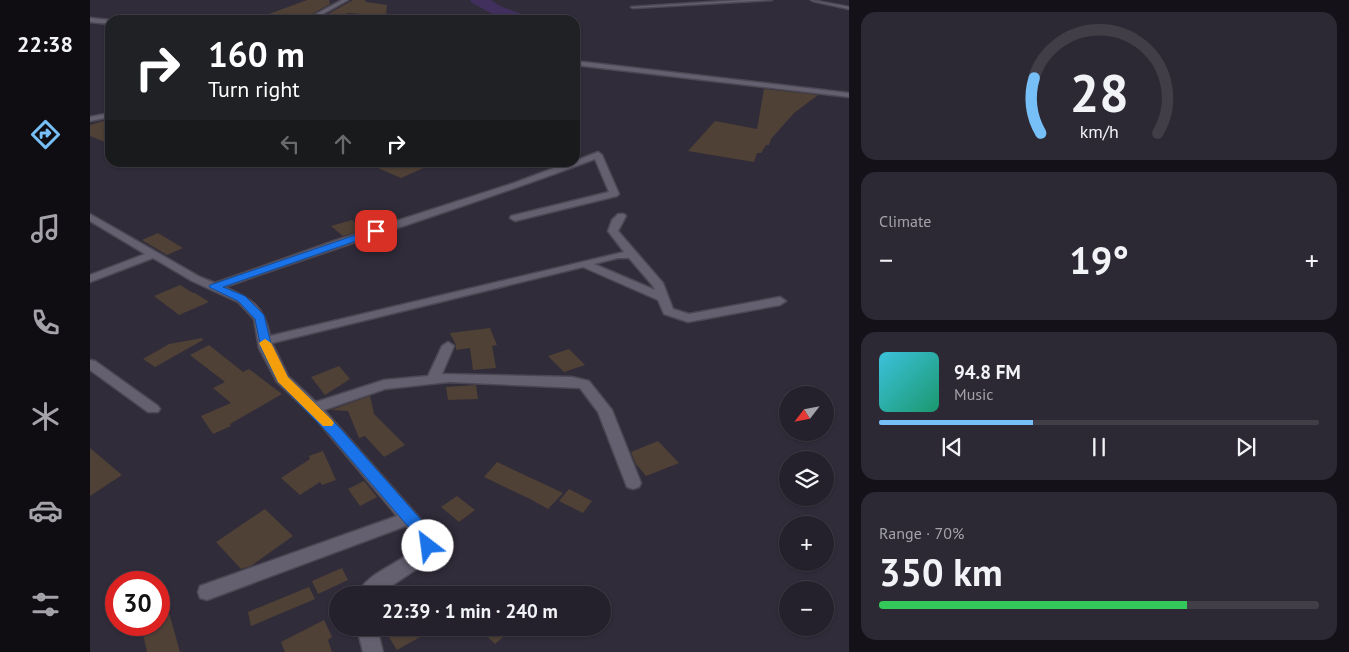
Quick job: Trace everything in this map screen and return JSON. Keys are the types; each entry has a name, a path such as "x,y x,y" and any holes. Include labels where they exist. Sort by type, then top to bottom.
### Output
{"street":[{"path":"318,15 346,0"},
{"path":"633,7 770,0"},
{"path":"814,0 849,8"},
{"path":"90,20 105,22"},
{"path":"580,64 849,95"},
{"path":"90,119 105,116"},
{"path":"515,218 614,194 598,155 580,162"},
{"path":"214,287 338,243 517,185 566,167"},
{"path":"622,216 617,220 613,231 659,285 668,310 688,318 780,302"},
{"path":"90,218 196,279 242,299 260,318 266,348 282,379 314,408 425,536 428,546 421,557 373,586"},
{"path":"90,279 154,254"},
{"path":"265,341 618,255 633,255 636,258"},
{"path":"584,264 664,298"},
{"path":"432,380 448,346"},
{"path":"90,364 153,408"},
{"path":"314,408 384,385 449,378 584,384 604,410 633,484"},
{"path":"207,592 410,518"},
{"path":"368,636 373,652"}],"shaded area":[{"path":"470,0 491,0 500,6 524,15 494,15 472,3"}],"building":[{"path":"307,0 329,0 330,4 310,15 269,14"},
{"path":"353,0 365,0 366,2 387,5 386,15 348,13 345,15 326,15"},
{"path":"764,89 818,95 794,113 771,139 769,145 766,145 761,153 757,153 754,162 688,151 715,121 757,129"},
{"path":"105,120 105,142 90,136 90,125"},
{"path":"376,167 426,167 401,178"},
{"path":"352,220 363,230 343,236 331,226"},
{"path":"158,233 183,248 167,255 142,240"},
{"path":"180,285 209,302 179,315 154,296"},
{"path":"490,328 497,345 492,346 496,368 473,370 470,348 456,350 456,345 450,333"},
{"path":"202,338 203,340 155,367 143,359 169,344"},
{"path":"209,345 243,372 249,369 282,394 230,424 231,426 213,434 201,416 231,403 213,388 225,382 190,355"},
{"path":"569,349 585,365 564,372 548,356"},
{"path":"339,366 350,379 325,395 311,377"},
{"path":"476,385 478,399 448,400 446,387"},
{"path":"370,396 374,413 372,412 405,445 384,457 365,436 359,438 348,411 331,410"},
{"path":"658,441 679,463 646,476 636,464 631,452"},
{"path":"90,448 122,475 90,496"},
{"path":"323,451 336,480 322,485 320,482 300,495 281,478 310,459 309,456"},
{"path":"497,462 563,493 548,509 484,477"},
{"path":"364,481 377,497 360,506 348,489"},
{"path":"569,489 592,501 583,513 559,501"},
{"path":"457,496 475,510 459,522 441,507"},
{"path":"265,509 293,536 251,566 241,569 216,542"},
{"path":"342,568 348,580 335,586 329,586 329,589 318,594 312,581"},
{"path":"309,587 315,599 251,626 248,612"},
{"path":"170,616 180,652 147,652 143,636 170,636"},
{"path":"324,620 329,631 329,636 332,637 328,640 332,652 285,652 281,642"},
{"path":"388,636 422,636 397,650"},
{"path":"487,636 504,636 495,644"}],"slow traffic":[{"path":"265,343 282,379 328,423"}],"route":[{"path":"376,231 214,287 242,299 260,318 266,348 282,379 334,430 425,536 428,546"}]}
